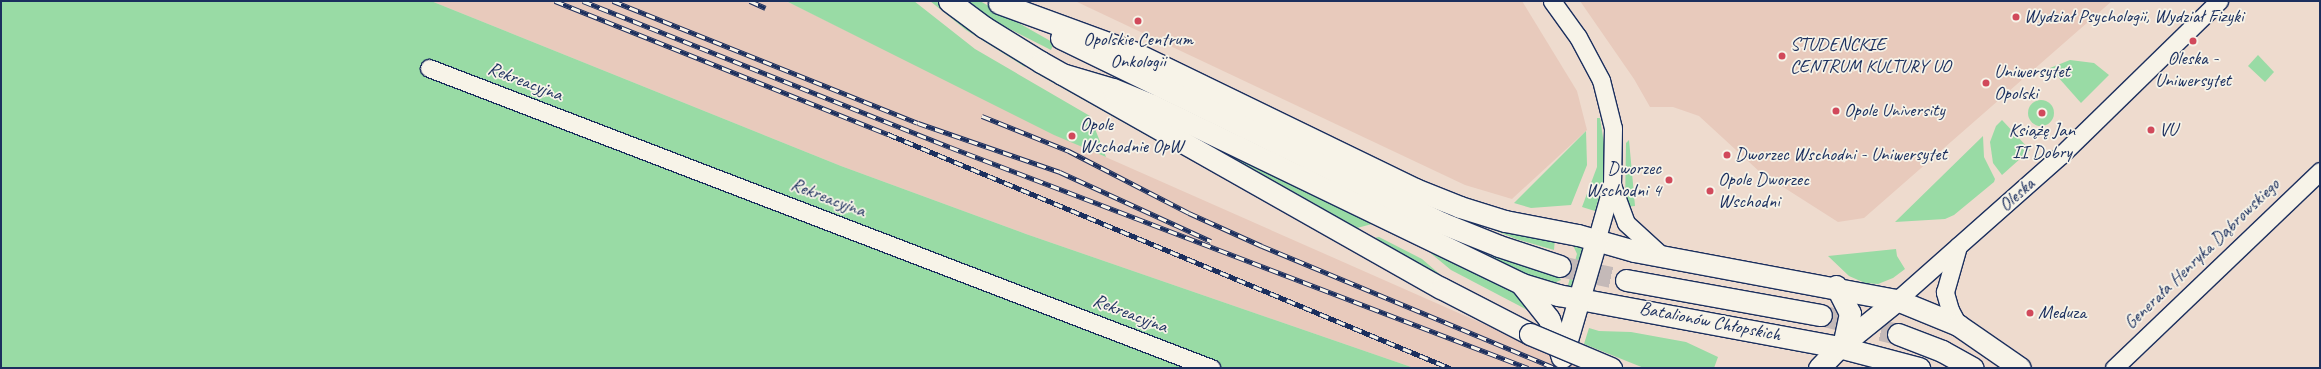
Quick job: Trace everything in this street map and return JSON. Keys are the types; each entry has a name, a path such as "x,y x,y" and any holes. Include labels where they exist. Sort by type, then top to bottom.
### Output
{"main road":[{"path":"949,1 984,27 1062,74 1434,284 1530,334 1611,368"},
{"path":"997,2 1133,52 1436,199 1505,221 1662,256 1836,286 1897,300 1958,325 2020,368"},
{"path":"997,2 1045,30 1442,223 1499,246 1560,266"},
{"name":"Batalionów Chłopskich","path":"1062,74 1113,89 1152,105 1522,284 1558,295 1841,345 1919,368"},
{"path":"1522,284 1549,319 1562,357 1581,298 1596,241"},
{"path":"1626,280 1821,315"},
{"path":"1836,286 1850,313 1841,345"},
{"path":"1819,368 1841,345 1897,300"},
{"path":"1898,334 1942,351 1973,368"}],"street":[{"path":"1552,1 1578,37 1601,80 1613,128 1612,186 1596,241"},
{"name":"Oleska","path":"1897,300 2061,155 2219,1"},
{"name":"Rekreacyjna","path":"428,68 1212,368"},
{"name":"Generała Henryka Dąbrowskiego","path":"2114,368 2320,171"},
{"path":"1612,186 1626,223 1662,256"},
{"path":"1958,246 1945,292 1950,310 1958,325"}],"shaded area":[{"path":"431,1 786,1 1083,147 1583,368 1414,368 1026,234 841,166"},
{"path":"1075,1 1522,1 1577,91 1587,130 1512,199 1465,185"},
{"name":"Opole University","path":"1580,1 2112,1 1864,218 1838,222 1761,173 1699,116 1673,107 1650,107 1634,79"}],"green space":[{"path":"1,1 431,1 841,166 1026,234 1414,368 1,368"},
{"path":"786,1 914,1 975,49 1090,116 1106,157 1054,135"},
{"path":"930,1 936,1 1024,63 1025,67 966,30"},
{"path":"962,1 980,1 1054,43 1051,50 1000,24"},
{"path":"2258,55 2274,72 2265,82 2248,66"},
{"path":"2070,60 2094,63 2109,75 2081,103 2050,68"},
{"path":"1036,71 1196,159 1194,162 1034,72"},
{"path":"2041,100 2050,104 2054,113 2050,122 2041,126 2032,122 2028,113 2032,104"},
{"path":"1158,115 1372,224 1357,228 1252,168 1250,171"},
{"path":"1597,118 1600,118 1604,144 1604,178 1595,211 1582,207 1597,167"},
{"path":"2002,120 2030,150 2002,175 1993,163 1990,142 1996,126"},
{"path":"1586,131 1587,165 1571,205 1531,208 1514,203"},
{"path":"1983,136 1984,157 1995,179 1994,182 1954,215 1945,219 1895,222"},
{"path":"1629,140 1635,206 1625,207 1626,143"},
{"path":"1454,214 1555,238 1554,250 1516,239"},
{"path":"1379,237 1422,259 1443,277 1374,238"},
{"path":"1586,242 1573,290 1566,292 1577,254 1572,243"},
{"path":"1896,249 1897,256 1905,269 1893,278 1878,284 1865,283 1849,276 1828,256"},
{"path":"1428,251 1518,294 1533,313 1451,270"},
{"path":"1476,251 1560,278 1561,280 1552,284 1551,287"},
{"path":"1589,328 1599,331 1631,332 1686,342 1718,357 1714,368 1644,368 1584,344"}],"tunnel":[{"path":"1560,266 1626,280"},
{"path":"1821,315 1898,334"}],"railway":[{"path":"555,1 888,134 1450,368"},
{"path":"583,1 950,147 1528,368"},
{"path":"613,1 918,123 1060,172 1211,241"},
{"path":"750,1 766,8"},
{"path":"982,116 1069,151 1189,213 1262,246 1555,368"}],"place":[{"name":"Wydział Psychologii, Wydział Fizyki","path":"2016,17"},
{"name":"Opolskie Centrum Onkologii","path":"1138,21"},
{"name":"Oleska - Uniwersytet","path":"2193,41"},
{"name":"STUDENCKIE CENTRUM KULTURY UO","path":"1782,56"},
{"name":"Uniwersytet Opolski","path":"1986,83"},
{"name":"Opole University","path":"1836,111"},
{"name":"Książę Jan II Dobry","path":"2042,113"},
{"name":"VU","path":"2151,130"},
{"name":"Opole Wschodnie OpW","path":"1072,136"},
{"name":"Dworzec Wschodni - Uniwersytet","path":"1727,155"},
{"name":"Dworzec Wschodni 4","path":"1669,180"},
{"name":"Opole Dworzec Wschodni","path":"1710,191"},
{"name":"Meduza","path":"2030,313"}]}
